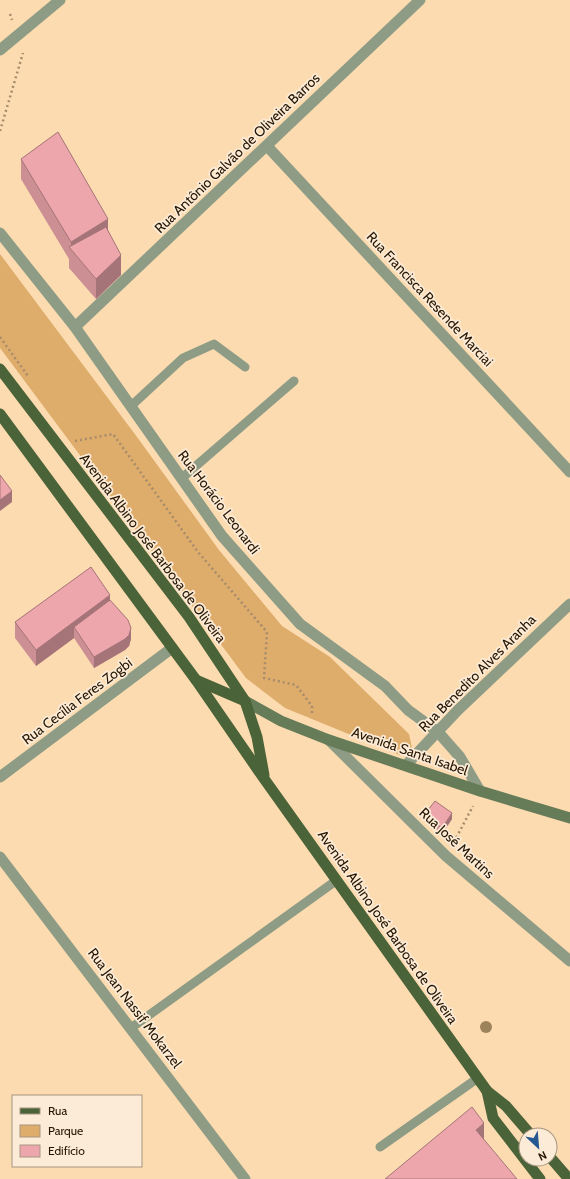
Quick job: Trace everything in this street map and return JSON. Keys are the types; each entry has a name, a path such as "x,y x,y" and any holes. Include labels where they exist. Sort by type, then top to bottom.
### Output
{"main road":[{"name":"Avenida Albino José Barbosa de Oliveira","path":"0,369 190,617 245,701 257,737 265,780"},
{"name":"Avenida Albino José Barbosa de Oliveira","path":"2,420 196,680 265,780 478,1078 487,1092 493,1118 540,1179"},
{"path":"196,680 245,701"},
{"name":"Avenida Santa Isabel","path":"245,701 281,720 329,740 480,791 570,818"},
{"name":"Avenida Albino José Barbosa de Oliveira","path":"487,1092 506,1106 524,1127"},
{"path":"558,1166 569,1179"}],"street":[{"path":"0,50 60,0"},
{"name":"Rua Antônio Galvão de Oliveira Barros","path":"75,328 420,0"},
{"name":"Rua Francisca Resende Marciai","path":"267,146 570,472"},
{"name":"Rua Horácio Leonardi","path":"0,233 75,328 222,536 300,624 385,686 408,710 438,732 460,757 480,791"},
{"name":"Rua Benedito Alves Aranha","path":"406,765 458,710 570,604"},
{"name":"Rua Cecília Feres Zogbi","path":"0,777 172,648"},
{"name":"Rua José Martins","path":"329,740 446,856 570,961"},
{"name":"Rua Jean Nassif Mokarzel","path":"0,857 245,1179"}],"lane":[{"path":"131,406 183,358 214,344 245,367"},
{"path":"182,478 294,382"},
{"path":"131,1028 337,880"},
{"path":"380,1147 478,1078"}],"path":[{"path":"0,131 23,52 10,14"},
{"path":"0,338 31,380"},
{"path":"71,435 75,441 113,434 198,552 267,632 264,678 296,686 312,706 312,719 309,732"},
{"path":"446,856 480,791"}],"green space":[{"path":"0,254 137,437 219,550 282,626 330,657 409,734 412,748 400,755 285,708 246,678 0,348"}],"building":[{"path":"58,132 108,219 71,242 21,159"},
{"path":"106,227 121,255 96,279 69,247"},
{"path":"0,475 12,491 0,500"},
{"path":"91,567 110,595 36,650 15,622"},
{"path":"110,600 128,620 131,628 129,635 125,639 94,657 74,627"},
{"path":"435,801 452,813 442,828 424,815"},
{"path":"472,1107 484,1123 476,1130 517,1179 385,1179"}]}
